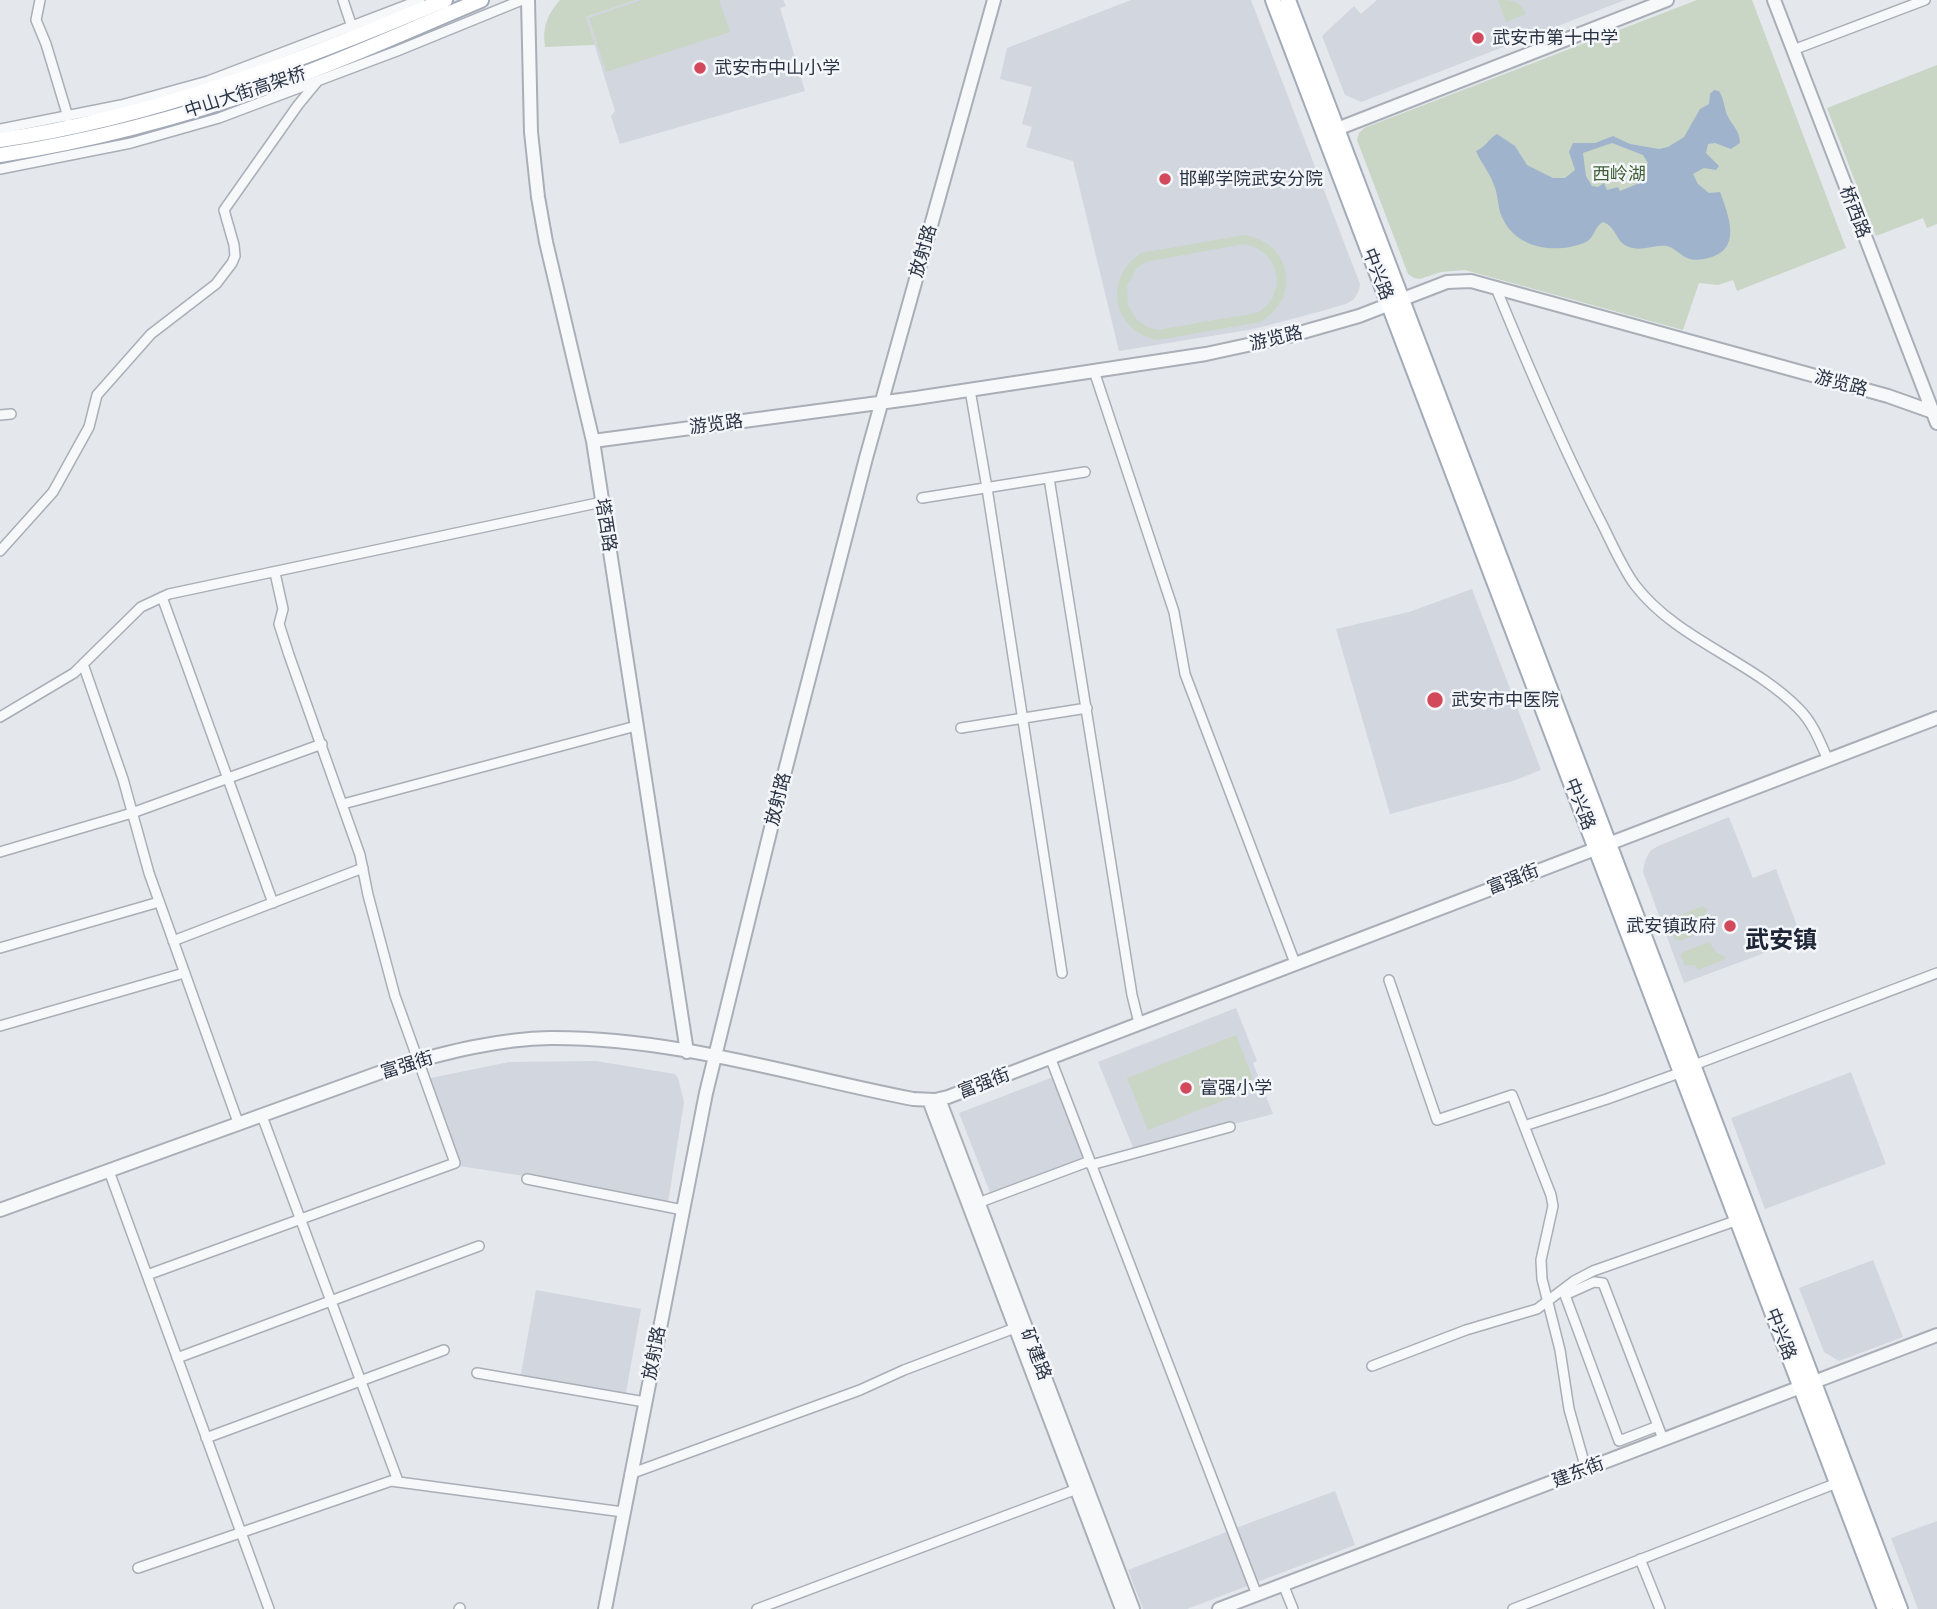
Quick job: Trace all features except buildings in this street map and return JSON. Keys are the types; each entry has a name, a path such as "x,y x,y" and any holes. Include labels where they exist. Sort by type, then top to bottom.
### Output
{"main road":[{"name":"中山大街高架桥","path":"0,140 90,123 225,86 303,58 445,0"},
{"name":"中山大街高架桥","path":"0,155 93,137 229,99 309,72 481,0"},
{"name":"中兴路","path":"1273,0 1396,302 1688,1068 1808,1384 1837,1483 1885,1609"},
{"name":"中兴路","path":"1288,0 1338,129 1396,302"},
{"name":"中兴路","path":"1688,1068 1738,1220 1900,1609"}],"street":[{"path":"40,0 36,20 68,117"},
{"path":"343,0 352,27"},
{"path":"0,129 121,105 208,81 419,0"},
{"path":"0,169 89,152 247,109 522,0"},
{"name":"塔西路","path":"528,0 531,132 538,197 593,441 687,1052"},
{"name":"放射路","path":"605,1609 715,1056 785,771 881,403 994,0"},
{"path":"1338,129 1667,0"},
{"name":"桥西路","path":"1774,0 1936,417"},
{"path":"1793,50 1925,0"},
{"path":"0,551 54,492 89,427 97,395 151,334 216,284 232,263 235,256 234,245 224,210 317,82"},
{"name":"游览路","path":"593,441 881,403 1206,354 1289,336 1359,316 1455,280 1471,281 1888,396 1936,417"},
{"path":"1496,288 1541,398 1581,483 1636,585 1671,621 1753,671 1800,709 1812,725 1828,760"},
{"path":"1094,371 1174,612 1185,674 1295,963"},
{"path":"970,390 1062,974"},
{"path":"0,415 11,414"},
{"path":"922,498 1086,472"},
{"path":"1049,478 1132,995 1139,1023"},
{"path":"0,717 74,673 141,607 162,597 602,502"},
{"path":"147,1276 455,1163 395,996 363,868 279,624 282,609 275,573"},
{"path":"162,597 273,903"},
{"path":"83,664 159,902 239,1125"},
{"path":"961,728 1087,708"},
{"name":"富强街","path":"0,1210 416,1060 488,1044 548,1038 598,1041 715,1056 893,1095 934,1099 1050,1058 1937,718"},
{"path":"342,804 636,726"},
{"path":"0,852 132,813 321,744"},
{"path":"173,941 363,868"},
{"path":"0,948 159,902"},
{"path":"0,1026 184,973"},
{"path":"1524,1126 1608,1099 1937,973"},
{"path":"1389,979 1437,1120 1512,1095 1553,1206 1541,1260 1542,1279 1560,1350 1569,1409 1586,1469"},
{"path":"1050,1058 1257,1594"},
{"name":"矿建路","path":"934,1099 978,1203 1133,1609"},
{"name":"矿建路","path":"934,1099 1015,1328 1122,1609"},
{"path":"262,1116 398,1481"},
{"path":"978,1203 1091,1163 1230,1127"},
{"path":"109,1171 268,1609"},
{"path":"527,1179 683,1210"},
{"path":"1372,1366 1466,1330 1529,1312 1593,1270 1738,1220"},
{"path":"177,1358 330,1299 479,1246"},
{"path":"1658,1426 1619,1441 1565,1295 1594,1282 1603,1283 1658,1426 1663,1440"},
{"path":"631,1474 1015,1328"},
{"name":"建东街","path":"1219,1609 1937,1335"},
{"path":"206,1438 444,1350"},
{"path":"477,1373 645,1402"},
{"path":"138,1569 382,1483 398,1481 623,1512"},
{"path":"1513,1609 1837,1483"},
{"path":"757,1609 1077,1489"},
{"path":"1640,1559 1660,1609"},
{"path":"1283,1584 1293,1609"}],"shaded area":[{"name":"武安市中山小学","path":"636,0 783,0 786,6 780,8 805,91 620,144 611,116 615,111 586,17"},
{"name":"邯郸学院武安分院","path":"1131,0 1251,0 1360,284 1354,299 1346,304 1254,329 1119,351 1073,161 1026,147 1032,127 1022,124 1032,87 1000,79 1007,48"},
{"path":"1377,0 1625,0 1361,102 1345,95 1322,36 1354,6 1361,14"},
{"name":"武安市中医院","path":"1472,589 1541,770 1513,781 1390,814 1336,629 1409,612"},
{"path":"1729,817 1753,878 1776,869 1802,939 1684,983 1643,872 1645,861 1650,851 1658,846"},
{"name":"富强小学","path":"1236,1008 1257,1061 1253,1063 1273,1114 1134,1150 1098,1062"},
{"path":"596,1061 675,1074 678,1078 684,1102 668,1203 459,1166 426,1079 509,1062"},
{"path":"1851,1072 1886,1164 1765,1209 1731,1118"},
{"path":"1056,1076 1088,1161 991,1195 959,1113"},
{"path":"1873,1260 1903,1337 1839,1361 1824,1352 1799,1288"},
{"path":"536,1290 641,1309 625,1398 520,1379"},
{"path":"1335,1491 1355,1545 1257,1582 1236,1528"},
{"path":"1937,1521 1937,1609 1918,1609 1891,1538"},
{"path":"1229,1531 1250,1585 1187,1609 1143,1609 1128,1570"}],"green space":[{"path":"560,0 636,0 586,17 595,45 545,47 546,22"},
{"path":"642,0 719,0 730,32 606,72 589,18"},
{"path":"1498,0 1515,2 1526,14 1506,22"},
{"name":"西岭湖","path":"1697,0 1752,0 1846,248 1737,291 1733,280 1718,285 1699,283 1683,330 1465,270 1441,272 1420,279 1408,274 1357,140 1364,128"},
{"path":"1937,65 1937,224 1927,228 1923,218 1876,236 1827,108"},
{"path":"1244,235 1273,248 1286,272 1286,286 1282,300 1273,312 1260,322 1157,340 1130,326 1122,315 1118,302 1117,289 1121,276 1141,253","holes":["1249,245 1267,256 1276,276 1276,288 1271,300 1258,312 1157,330 1137,320 1128,305 1127,286 1136,269 1145,262"]},
{"path":"1703,906 1707,909 1703,920 1704,930 1681,941 1674,939 1672,928 1678,916"},
{"path":"1709,942 1716,952 1725,957 1724,960 1698,970 1695,965 1685,966 1681,956 1683,952"},
{"path":"1236,1035 1253,1079 1249,1081 1253,1089 1148,1130 1127,1078"}],"water":[{"path":"1714,90 1719,91 1740,143 1731,149 1715,143 1708,144 1706,153 1719,166 1716,170 1704,168 1693,174 1698,184 1709,193 1720,192 1730,229 1727,246 1721,252 1712,257 1695,260 1667,246 1634,248 1624,245 1611,227 1603,222 1586,242 1564,248 1540,247 1519,238 1504,221 1496,190 1476,151 1497,134 1515,146 1527,165 1553,178 1565,178 1575,170 1569,152 1573,143 1595,143 1613,136 1630,144 1659,149 1668,147 1684,137 1700,109 1709,104 1710,94","holes":["1612,143 1643,155 1648,163 1644,171 1646,177 1620,191 1618,187 1607,190 1604,183 1598,187 1592,186 1586,176 1583,153"]}],"place":[{"name":"武安市第十中学","path":"1478,38"},
{"name":"武安市中山小学","path":"700,68"},
{"name":"邯郸学院武安分院","path":"1165,179"},
{"name":"武安市中医院","path":"1435,700"},
{"name":"武安镇政府","path":"1730,926"},
{"name":"富强小学","path":"1186,1088"}],"district":[{"name":"武安镇","path":"1781,940"}]}
